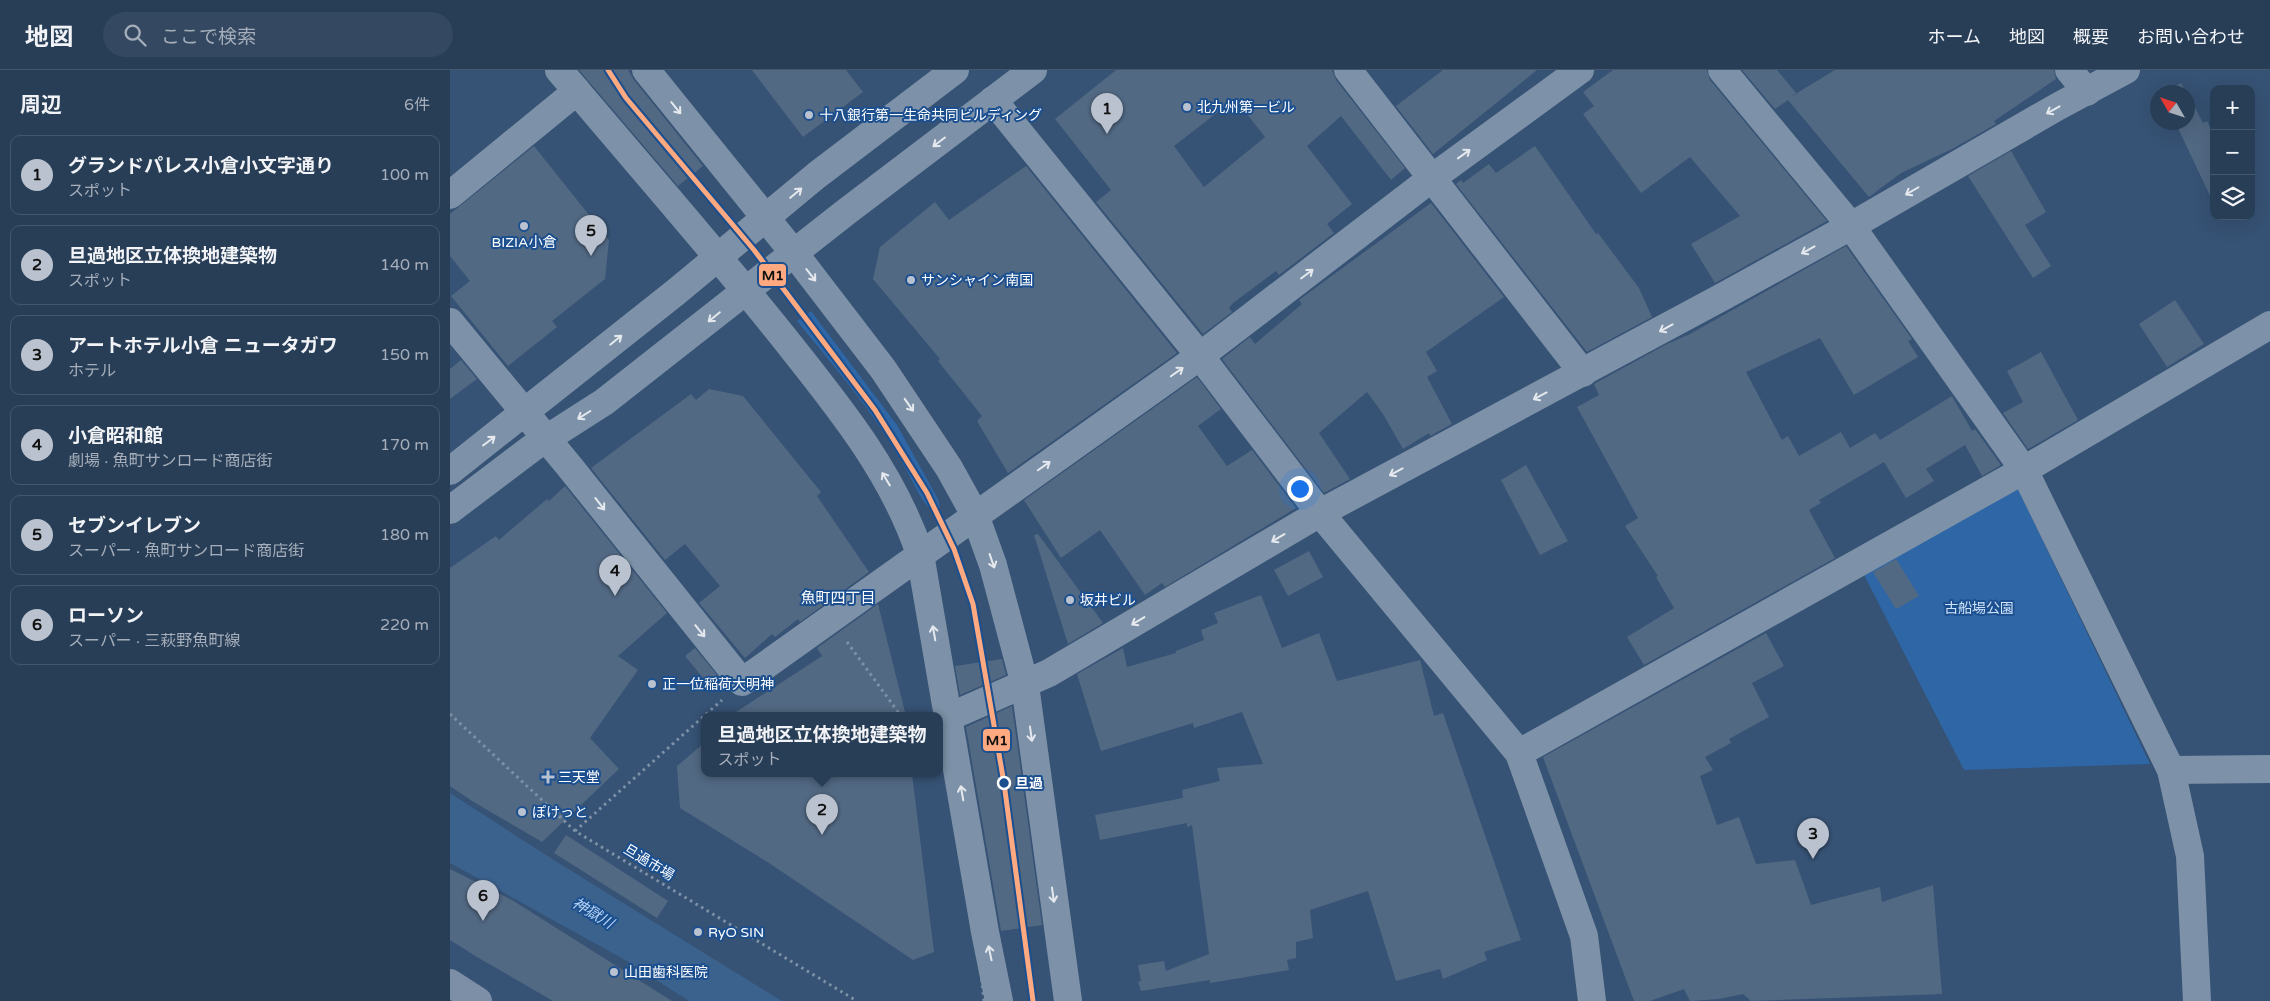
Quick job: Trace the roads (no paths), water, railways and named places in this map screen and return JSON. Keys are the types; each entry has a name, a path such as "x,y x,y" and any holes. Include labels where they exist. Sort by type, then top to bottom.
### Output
{"street":[{"path":"559,70 746,291 835,402 869,451 898,498 920,554 985,932 999,1001"},
{"path":"646,70 794,253 883,369 920,421 975,515 993,565 1025,685 1068,1001"},
{"path":"450,471 526,412 876,129 955,70"},
{"path":"450,510 546,438 604,402 794,253 1033,70"},
{"path":"1348,70 1583,373"},
{"path":"450,322 526,412 742,682 1200,356 1432,178 1580,70"},
{"path":"1722,70 1851,226 2024,470 2171,770 2190,856 2197,1001"},
{"path":"2070,70 2087,92"},
{"path":"948,717 1049,673 1320,513 1583,373 1851,226 2057,107 2126,70"},
{"path":"450,195 577,91"},
{"path":"993,100 1200,356 1320,513 1519,754 1584,936 1592,1001"},
{"path":"1519,754 2024,470 2270,324"},
{"path":"2171,770 2270,769"}],"water":[{"name":"神獄川","path":"450,793 557,862 782,1001 689,1001 625,960 450,863"}],"place":[{"name":"北九州第一ビル","path":"1187,107"},
{"name":"十八銀行第一生命共同ビルディング","path":"809,115"},
{"name":"グランドパレス小倉小文字通り","path":"1107,134"},
{"name":"BIZIA小倉","path":"524,226"},
{"name":"セブンイレブン","path":"591,256"},
{"name":"サンシャイン南国","path":"911,280"},
{"name":"小倉昭和館","path":"615,596"},
{"name":"坂井ビル","path":"1070,600"},
{"name":"正一位稲荷大明神","path":"652,684"},
{"name":"三天堂","path":"548,777"},
{"name":"旦過","path":"1004,783"},
{"name":"ぽけっと","path":"522,812"},
{"name":"旦過地区立体換地建築物","path":"822,835"},
{"name":"アートホテル小倉 ニュータガワ","path":"1813,859"},
{"name":"ローソン","path":"483,921"},
{"name":"RyO SIN","path":"698,932"},
{"name":"山田歯科医院","path":"614,972"}],"district":[{"name":"魚町四丁目","path":"838,598"}],"park label":[{"name":"古船場公園","path":"1979,608"}]}
